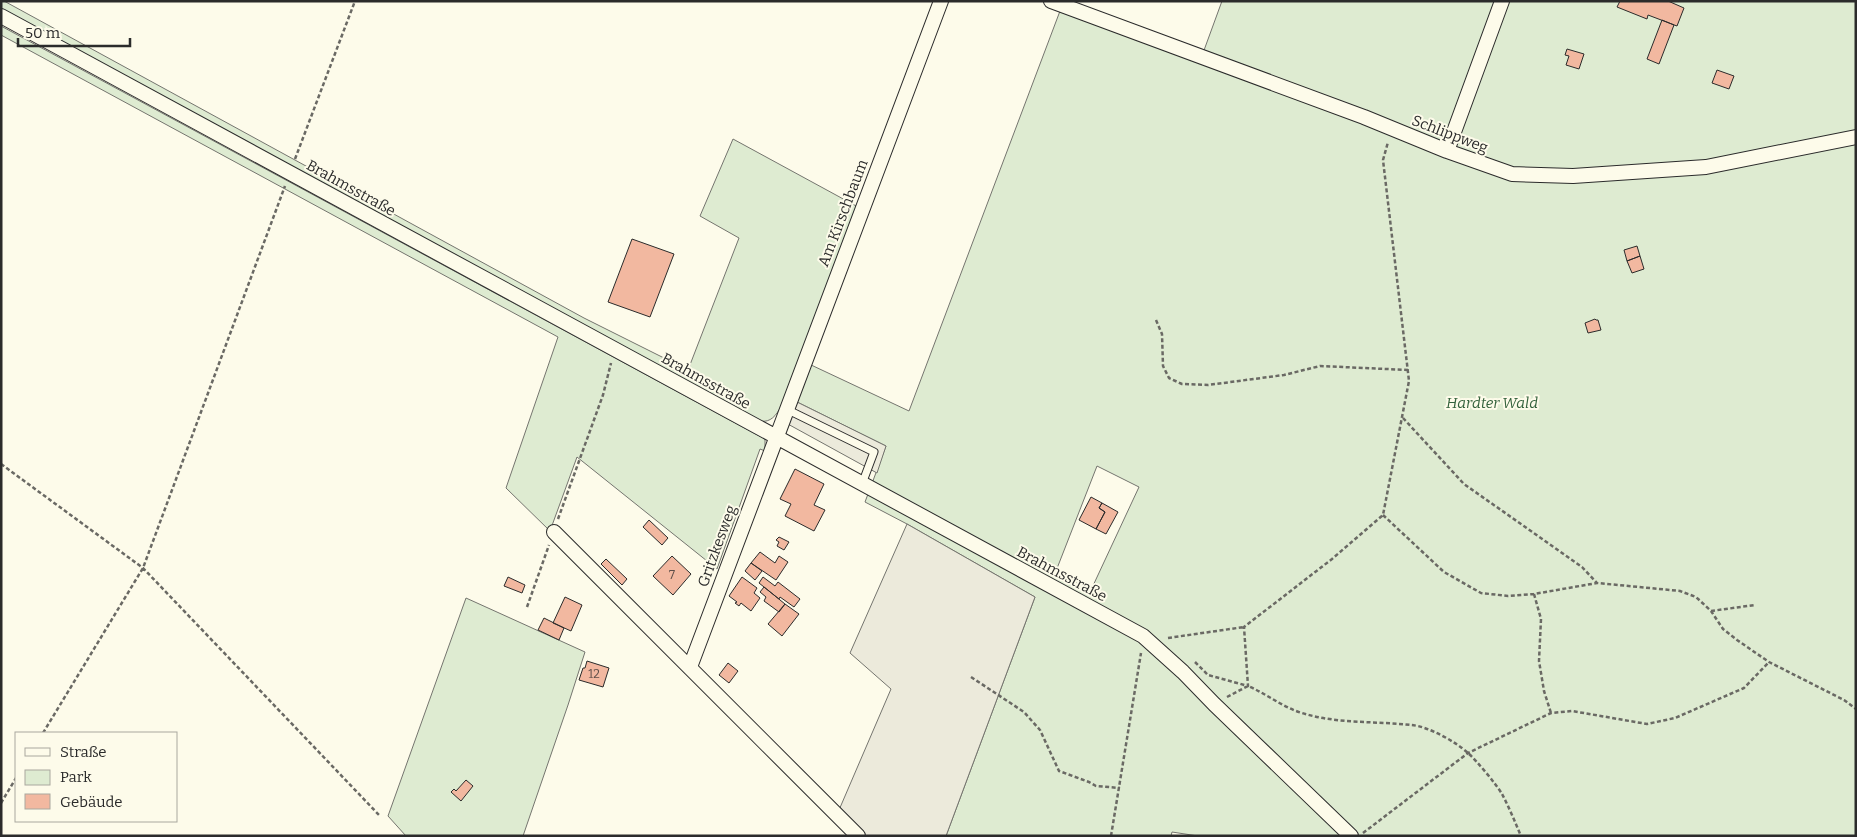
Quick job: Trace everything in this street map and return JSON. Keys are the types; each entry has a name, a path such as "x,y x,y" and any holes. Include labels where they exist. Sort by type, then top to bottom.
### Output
{"street":[{"name":"Am Kirschbaum","path":"776,437 941,1"},
{"name":"Schlippweg","path":"1051,1 1512,174 1573,176 1706,166 1856,137"},
{"path":"1447,151 1502,1"},
{"name":"Brahmsstraße","path":"1,16 1147,639 1184,672 1214,704 1351,836"},
{"name":"Gritzkesweg","path":"690,667 776,437"},
{"path":"554,532 858,836"}],"lane":[{"path":"786,409 874,452 862,484"}],"path":[{"path":"44,732 143,568 355,1"},
{"path":"1111,836 1147,639 1168,638 1244,627 1332,559 1383,515 1409,382 1383,160 1392,128"},
{"path":"1156,320 1162,334 1163,366 1169,378 1182,384 1208,385 1284,374 1320,366 1408,370"},
{"path":"527,607 603,395 615,350"},
{"path":"1403,418 1464,484 1582,567 1597,583"},
{"path":"1,464 143,568 378,815"},
{"path":"1383,515 1444,572 1481,593 1508,596 1534,594 1597,583 1680,591 1696,597 1711,611 1723,629 1769,662 1844,700 1856,709"},
{"path":"1534,594 1541,619 1539,661 1544,691 1551,713"},
{"path":"1711,611 1755,605"},
{"path":"1244,627 1248,686"},
{"path":"1168,638 1174,644"},
{"path":"1192,660 1208,675 1248,686 1280,705 1301,713 1356,722 1413,725 1431,730 1468,753 1501,793 1521,836"},
{"path":"1360,836 1468,753 1551,713 1572,711 1647,724 1675,718 1744,688 1769,662"},
{"path":"970,677 1024,712 1040,730 1058,771 1096,786 1120,788"},
{"path":"1214,704 1248,686"},
{"path":"1,803 15,780"}],"green space":[{"path":"1,1 584,318 688,370 739,238 700,216 733,139 858,207 781,407 770,420 760,421 1,10"},
{"name":"Hardter Wald","path":"1222,1 1856,1 1856,836 1198,836 1172,832 1171,836 946,836 1035,597 865,502 886,446 795,401 809,364 909,411 1060,11 1203,53","holes":["1097,466 1139,487 1091,590 1056,571"]},
{"path":"1,26 765,439 765,451 760,449 717,569 577,457 550,531 506,488 558,337 1,35"},
{"path":"466,598 585,652 523,836 406,836 388,816"}],"shaded area":[{"path":"795,401 886,446 877,473 786,423"},
{"path":"907,524 1035,597 946,836 865,836 839,810 891,689 850,653"}],"building":[{"path":"1620,1 1668,1 1684,8 1677,26 1648,15 1647,19 1617,7"},
{"path":"1662,20 1674,25 1659,64 1647,59"},
{"path":"1567,49 1584,54 1579,69 1566,65 1569,56 1565,55"},
{"path":"1717,70 1734,76 1729,89 1712,83"},
{"path":"632,239 674,254 650,317 608,302"},
{"path":"1637,246 1640,256 1627,261 1624,250"},
{"path":"1640,256 1644,269 1632,273 1627,261"},
{"path":"1595,319 1598,320 1601,330 1588,333 1585,323"},
{"path":"795,469 824,484 814,505 825,510 814,531 785,516 791,504 780,499"},
{"path":"1091,497 1102,503 1099,508 1105,512 1096,529 1079,520"},
{"path":"1102,503 1118,512 1106,534 1096,529 1105,512 1099,508"},
{"path":"649,520 668,538 662,545 643,527"},
{"path":"779,537 789,542 784,550 777,546 779,542 776,540"},
{"path":"760,552 775,563 779,556 788,562 776,580 751,563"},
{"path":"672,556 691,574 673,595 653,576"},
{"path":"606,559 627,579 622,585 601,564"},
{"path":"751,563 762,571 755,580 745,571"},
{"path":"508,577 525,585 522,593 504,586"},
{"path":"742,577 757,588 754,593 760,598 751,611 741,603 739,606 729,596"},
{"path":"763,577 775,586 778,582 800,599 794,607 780,597 779,599 759,583"},
{"path":"764,587 785,604 779,612 764,601 766,597 760,592"},
{"path":"565,597 582,605 571,631 553,623"},
{"path":"785,604 799,614 782,636 768,624"},
{"path":"544,618 564,628 559,640 538,630"},
{"path":"587,661 609,668 603,687 579,680"},
{"path":"728,663 738,671 729,683 719,675"},
{"path":"466,780 473,786 461,801 451,792 454,789 456,791"}]}
